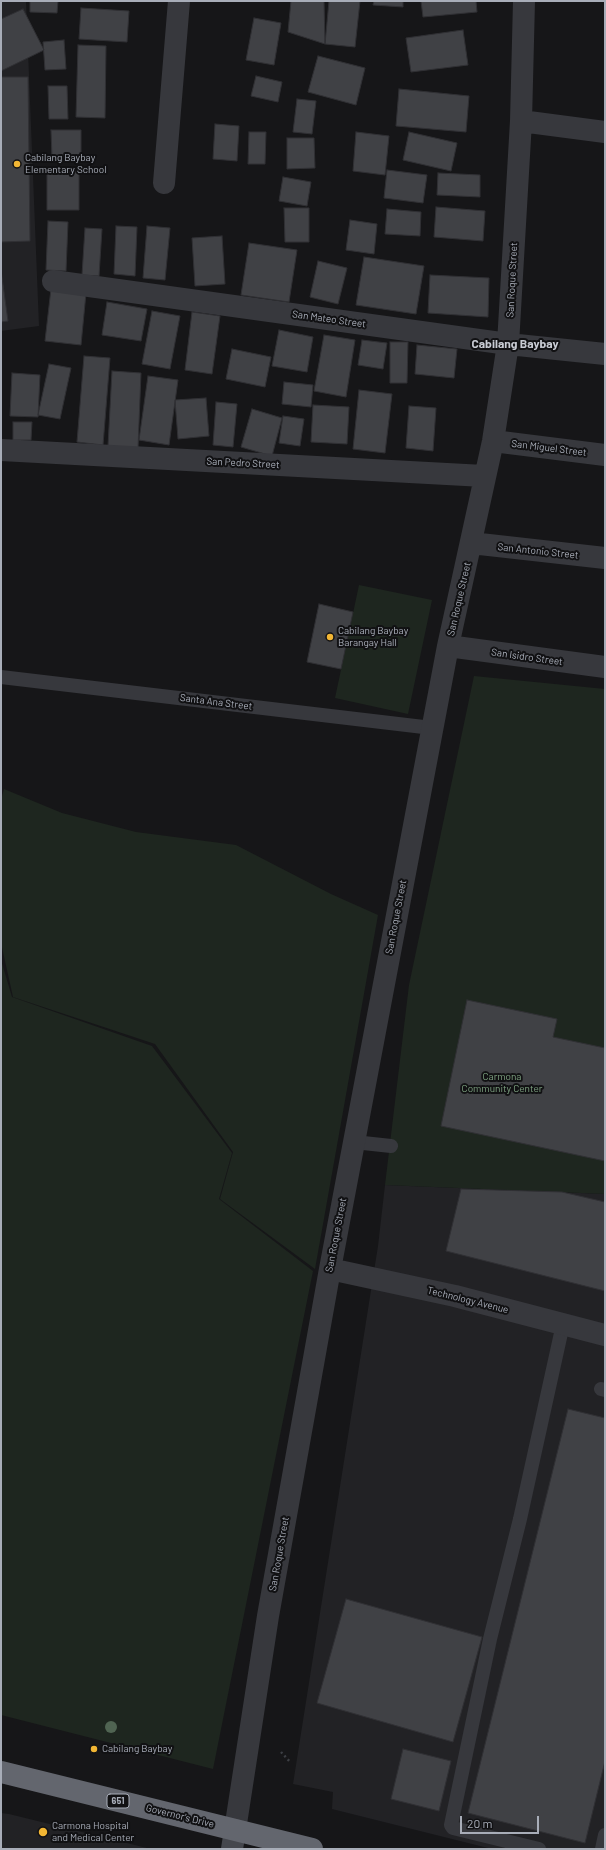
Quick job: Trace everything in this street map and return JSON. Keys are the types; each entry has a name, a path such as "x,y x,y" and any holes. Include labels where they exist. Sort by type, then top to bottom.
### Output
{"highway":[{"name":"Governor's Drive","path":"1,1772 233,1839 312,1849"}],"street":[{"path":"164,183 179,1"},
{"name":"San Roque Street","path":"233,1839 268,1616 330,1268 448,646 484,476 493,441 508,344 521,121 524,1"},
{"path":"521,121 605,132"},
{"name":"San Mateo Street","path":"53,281 508,344 605,354"},
{"name":"San Miguel Street","path":"493,441 605,455"},
{"name":"San Pedro Street","path":"1,450 484,476"},
{"name":"San Antonio Street","path":"471,543 605,558"},
{"name":"San Isidro Street","path":"448,646 605,667"},
{"name":"Technology Avenue","path":"330,1268 455,1296 605,1335"}],"lane":[{"name":"Santa Ana Street","path":"1,677 432,728"},
{"path":"354,1142 391,1146"},
{"path":"539,1849 453,1828 451,1825 490,1639 520,1519 563,1324"},
{"path":"602,1849 605,1835"}],"path":[{"path":"281,1752 291,1763"}],"shaded area":[{"name":"Cabilang Baybay Elementary School","path":"1,1 26,1 39,326 1,331"},
{"path":"385,1185 605,1194 605,1849 492,1849 332,1809 333,1792 293,1784 378,1246"},
{"name":"Carmona Hospital and Medical Center","path":"1,1813 9,1814 151,1849 1,1849"}],"green space":[{"path":"359,585 432,600 408,714 335,698"},
{"name":"Carmona Community Center","path":"474,676 605,689 605,1194 385,1185 409,985"},
{"path":"4,789 62,813 136,832 236,845 331,894 378,915 315,1269 220,1199 233,1152 155,1044 13,997 1,943 1,800"},
{"path":"1,960 12,997 152,1046 232,1153 219,1199 313,1271 213,1769 1,1715"}],"building":[{"path":"30,1 58,1 57,13 30,12"},
{"path":"291,1 324,1 325,44 288,32"},
{"path":"329,1 360,1 355,47 325,44"},
{"path":"374,1 403,1 403,7 373,5"},
{"path":"421,1 476,1 477,12 423,17"},
{"path":"81,8 129,11 127,42 79,39"},
{"path":"23,9 44,50 1,71 1,19"},
{"path":"254,18 281,23 274,65 246,60"},
{"path":"463,30 468,65 411,72 406,38"},
{"path":"64,40 66,69 45,70 43,42"},
{"path":"78,45 106,46 105,118 76,117"},
{"path":"318,56 365,68 356,105 308,92"},
{"path":"256,76 282,82 278,102 251,96"},
{"path":"1,77 28,77 30,241 1,242"},
{"path":"48,86 67,86 68,119 49,119"},
{"path":"399,89 469,96 466,132 396,126"},
{"path":"297,99 316,101 312,134 293,132"},
{"path":"215,124 239,126 237,161 213,159"},
{"path":"51,130 81,130 81,158 52,158"},
{"path":"249,132 266,132 265,164 248,164"},
{"path":"356,132 389,136 385,175 353,171"},
{"path":"409,132 457,143 451,171 403,160"},
{"path":"287,138 314,138 315,168 287,169"},
{"path":"79,168 79,210 47,210 47,169"},
{"path":"387,170 427,175 423,203 384,198"},
{"path":"438,173 480,175 480,197 437,195"},
{"path":"283,177 311,182 307,206 279,201"},
{"path":"436,207 485,211 483,241 434,237"},
{"path":"284,208 309,208 309,242 285,242"},
{"path":"387,209 421,212 420,236 385,234"},
{"path":"350,220 377,224 374,254 346,250"},
{"path":"48,221 68,222 66,271 46,270"},
{"path":"116,226 137,227 135,276 114,274"},
{"path":"147,226 170,228 165,280 143,278"},
{"path":"85,228 102,229 99,276 82,275"},
{"path":"222,236 225,284 195,286 192,238"},
{"path":"249,243 297,250 289,302 241,295"},
{"path":"364,257 424,266 416,314 356,305"},
{"path":"318,261 347,268 338,304 310,297"},
{"path":"1,270 8,321 1,322"},
{"path":"430,275 489,278 488,317 428,313"},
{"path":"51,289 86,293 81,345 45,341"},
{"path":"107,302 147,309 141,341 102,335"},
{"path":"152,311 180,316 170,369 142,364"},
{"path":"192,312 220,316 212,374 185,370"},
{"path":"279,330 313,337 307,372 272,366"},
{"path":"324,335 355,340 346,397 314,391"},
{"path":"362,340 387,343 383,369 358,365"},
{"path":"390,342 408,342 407,383 390,383"},
{"path":"417,345 457,349 454,378 415,374"},
{"path":"232,349 271,357 265,387 226,379"},
{"path":"84,356 110,358 103,445 77,442"},
{"path":"49,364 71,368 60,419 38,415"},
{"path":"112,371 141,373 138,448 108,446"},
{"path":"12,373 40,375 38,417 10,416"},
{"path":"148,376 178,380 169,445 139,440"},
{"path":"284,382 313,385 311,407 282,404"},
{"path":"359,390 392,394 385,453 353,449"},
{"path":"206,398 209,436 178,439 175,400"},
{"path":"216,402 237,404 233,447 213,445"},
{"path":"313,405 349,407 347,444 311,442"},
{"path":"409,406 436,408 433,451 406,448"},
{"path":"252,409 282,418 272,456 241,447"},
{"path":"283,416 304,419 300,446 279,443"},
{"path":"13,422 32,422 31,440 13,440"},
{"name":"Cabilang Baybay Barangay Hall","path":"319,604 353,612 341,669 307,662"},
{"path":"467,1000 557,1019 553,1037 605,1048 605,1161 441,1126"},
{"path":"461,1189 562,1192 605,1202 605,1291 446,1251"},
{"path":"568,1409 605,1418 605,1761 585,1843 468,1813"},
{"path":"346,1599 482,1637 453,1742 317,1703"},
{"path":"403,1749 451,1761 439,1811 391,1799"}],"place":[{"name":"Cabilang Baybay Elementary School","path":"17,164"},
{"name":"Cabilang Baybay Barangay Hall","path":"330,637"},
{"name":"Cabilang Baybay","path":"94,1749"},
{"name":"Carmona Hospital and Medical Center","path":"43,1832"}],"district":[{"name":"Cabilang Baybay","path":"515,344"}]}
